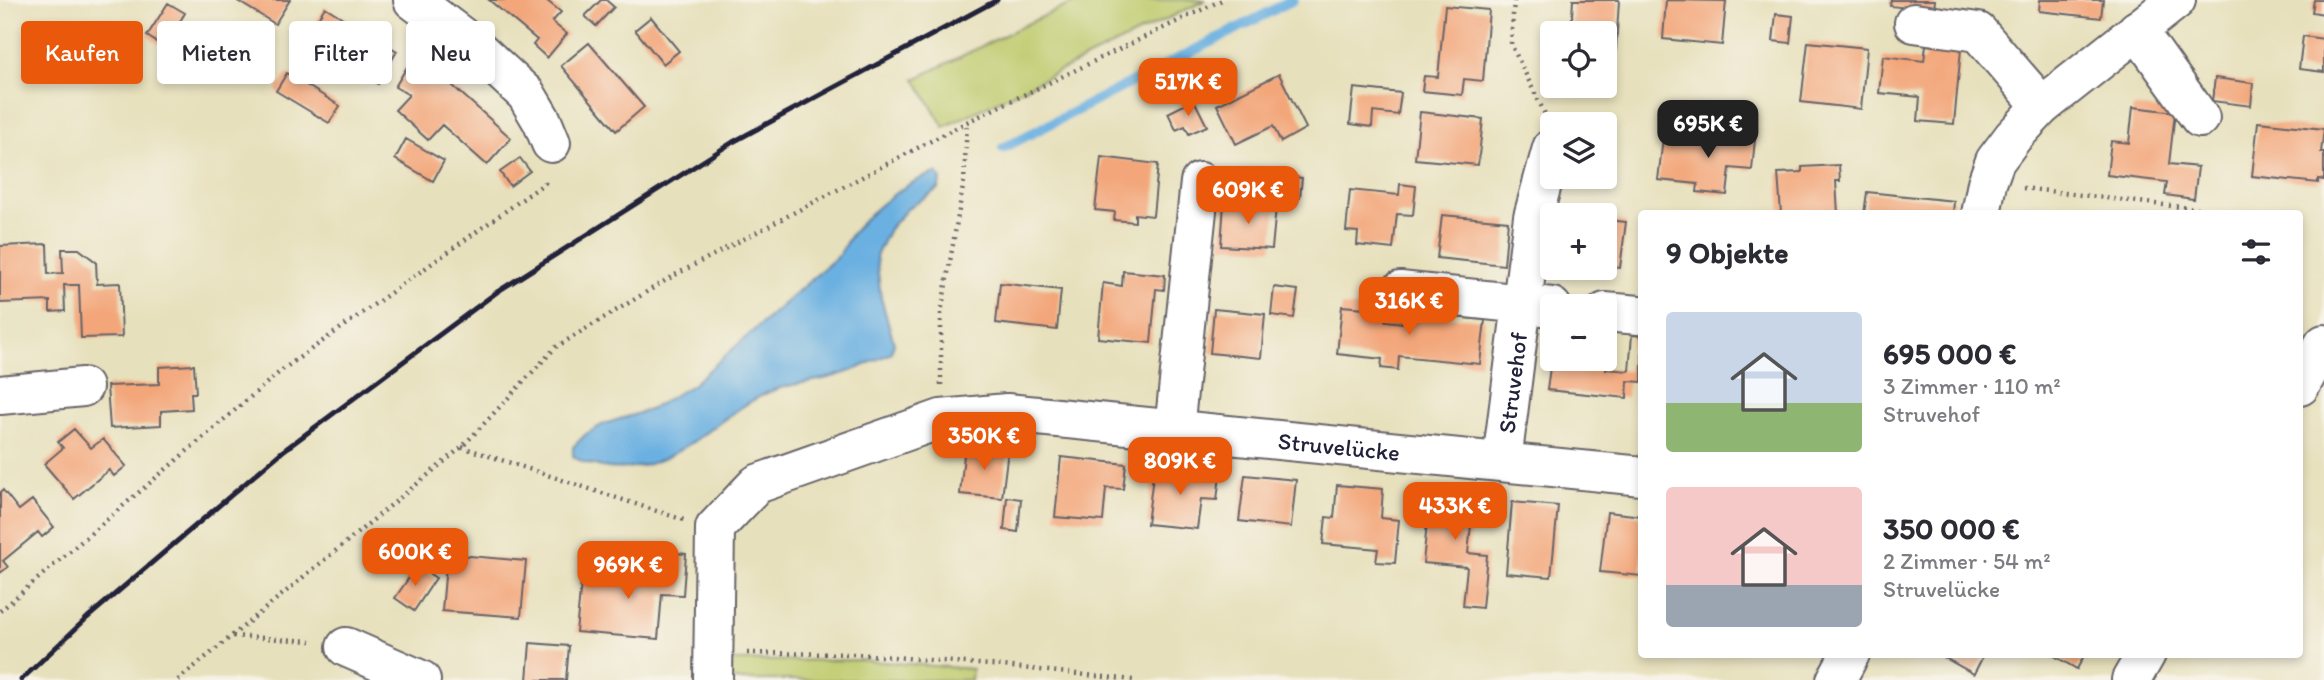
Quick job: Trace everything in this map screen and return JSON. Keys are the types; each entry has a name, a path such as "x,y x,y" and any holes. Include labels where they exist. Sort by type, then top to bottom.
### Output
{"street":[{"path":"413,0 474,46 526,94 551,143"},
{"path":"1984,198 1995,161 2013,136 2042,106 2176,0"},
{"path":"1914,23 1978,32 2042,106"},
{"path":"2137,30 2200,118"},
{"path":"1174,430 1200,182"},
{"name":"Struvehof","path":"1502,461 1537,305 1534,217 1540,183"},
{"name":"Struvehof","path":"1400,291 1537,305"},
{"path":"2303,381 2324,344"},
{"path":"0,395 83,387"},
{"name":"Struvelücke","path":"715,528 757,484 941,419 1007,413 1638,476"},
{"path":"712,666 715,528"},
{"path":"346,647 421,680"},
{"path":"1836,680 1848,658"},
{"path":"2132,680 2144,658"}],"path":[{"path":"178,680 462,447 556,347 673,276 967,122 1222,0"},
{"path":"1514,0 1511,44 1540,112"},
{"path":"941,419 942,313 964,181 967,122"},
{"path":"0,611 282,370 545,183 551,143"},
{"path":"1984,198 2174,210"},
{"path":"462,447 683,520 715,528"},
{"path":"232,636 296,639 346,647"},
{"path":"712,666 857,654 1133,680"}],"green space":[{"path":"1080,0 1206,0 944,127 915,79"},
{"path":"858,660 972,669 971,680 731,680 731,661"}],"water":[{"path":"937,173 941,179 938,189 908,208 889,229 876,256 881,298 894,343 891,353 834,377 774,390 753,400 692,442 651,464 627,468 602,467 573,456 573,447 586,434 604,424 649,410 692,385 839,255 854,231 881,205 903,188"}],"building":[{"path":"236,0 290,0 275,24 275,21 270,21"},
{"path":"489,0 546,0 561,12 552,22 567,34 547,58 533,45 537,40"},
{"path":"601,0 606,0 614,7 596,26 585,16"},
{"path":"1573,0 1619,0 1617,33 1617,21 1572,21"},
{"path":"1666,0 1726,1 1722,45 1663,39"},
{"path":"1891,0 1935,0 1934,11 1890,6"},
{"path":"2040,0 2103,0 2101,18 2039,11"},
{"path":"2314,0 2324,0 2324,14 2312,12"},
{"path":"168,3 185,13 180,21 157,21 157,42 147,36"},
{"path":"1445,6 1489,10 1483,81 1464,79 1462,95 1422,91 1424,76 1438,77"},
{"path":"325,7 348,21 316,21"},
{"path":"1776,14 1793,16 1790,43 1773,41"},
{"path":"651,17 679,51 663,64 635,30"},
{"path":"2303,36 2324,39 2324,72 2299,69"},
{"path":"1808,42 1867,48 1861,109 1801,102"},
{"path":"589,43 644,107 616,131 561,66"},
{"path":"1926,45 1961,49 1954,124 1918,121 1920,97 1879,93 1883,56 1924,61"},
{"path":"406,69 406,84 451,84 511,138 487,165 442,125 428,140 395,110 409,95 395,87"},
{"path":"287,73 289,84 305,84 340,106 329,123 276,91"},
{"path":"1279,74 1306,128 1281,142 1273,126 1236,144 1217,105"},
{"path":"2215,78 2253,83 2251,106 2212,101"},
{"path":"1354,88 1401,93 1398,115 1373,112 1372,127 1350,124"},
{"path":"1194,100 1207,126 1189,134 1185,126 1176,130 1168,113"},
{"path":"2133,107 2175,112 2169,164 2198,167 2194,199 2165,195 2167,182 2107,175 2111,141 2129,143"},
{"path":"1420,112 1483,119 1478,165 1415,159"},
{"path":"2258,122 2324,129 2321,152 2324,152 2324,180 2318,179 2318,183 2252,176"},
{"path":"1721,126 1756,129 1752,170 1730,168 1727,195 1697,192 1698,184 1658,180 1663,138 1719,144"},
{"path":"406,139 444,161 433,181 395,159"},
{"path":"1101,157 1158,164 1153,216 1135,214 1135,222 1114,220 1115,212 1095,210"},
{"path":"520,158 530,171 510,186 500,172"},
{"path":"1839,165 1840,181 1836,181 1838,210 1781,210 1778,173 1802,172 1802,167"},
{"path":"1258,173 1302,178 1300,198 1256,193"},
{"path":"1400,184 1416,186 1413,215 1397,214 1393,249 1357,245 1358,232 1346,231 1350,190 1399,195"},
{"path":"1867,192 1954,201 1953,210 1865,210"},
{"path":"1224,203 1276,207 1272,249 1221,246"},
{"path":"1442,215 1508,221 1504,265 1437,258"},
{"path":"1617,221 1626,222 1620,268 1617,268"},
{"path":"47,244 48,274 63,273 62,249 79,249 96,262 97,284 120,283 122,337 81,338 79,285 64,285 65,311 50,312 50,301 0,303 0,246"},
{"path":"1123,271 1165,275 1164,290 1156,289 1151,343 1098,338 1103,283 1122,286"},
{"path":"1000,283 1061,290 1057,330 996,323"},
{"path":"1274,287 1298,290 1294,318 1271,315"},
{"path":"1342,306 1387,310 1385,321 1402,323 1403,316 1433,319 1433,315 1485,320 1480,364 1399,356 1398,370 1381,368 1382,359 1337,354"},
{"path":"1214,309 1265,314 1261,358 1210,353"},
{"path":"1632,335 1638,336 1638,382 1628,381 1627,398 1547,390 1549,371 1629,371"},
{"path":"194,365 196,393 191,393 192,409 161,411 161,425 110,428 107,386 159,384 159,367"},
{"path":"74,429 91,448 103,439 126,466 114,476 109,470 74,499 44,464 63,448 58,442"},
{"path":"965,445 1008,450 1002,498 960,494"},
{"path":"1061,457 1126,464 1123,489 1106,488 1103,521 1055,517"},
{"path":"1154,468 1220,475 1217,500 1201,499 1197,529 1147,524"},
{"path":"1245,475 1296,480 1291,527 1239,521"},
{"path":"1337,485 1383,489 1381,518 1399,520 1395,563 1376,562 1378,549 1323,544 1326,517 1334,518"},
{"path":"3,490 19,510 32,500 54,527 42,537 38,532 3,561 8,567 0,573 0,493"},
{"path":"1430,493 1474,496 1468,553 1487,555 1482,608 1463,606 1467,567 1423,563"},
{"path":"1007,497 1021,499 1018,532 1004,530"},
{"path":"1512,502 1558,506 1551,577 1506,573"},
{"path":"1607,512 1638,516 1638,576 1600,572"},
{"path":"666,552 686,554 683,595 662,594 658,639 576,632 582,572 664,579"},
{"path":"447,554 526,561 521,617 442,611"},
{"path":"417,566 436,578 414,611 395,598"},
{"path":"530,643 569,646 566,680 527,680"},
{"path":"1945,658 1982,658 1974,674"},
{"path":"2058,658 2083,658 2077,669"}],"waterway":[{"path":"1003,148 1293,0"}],"railway":[{"path":"21,680 87,618 283,451 497,292 733,142 997,0"}]}
